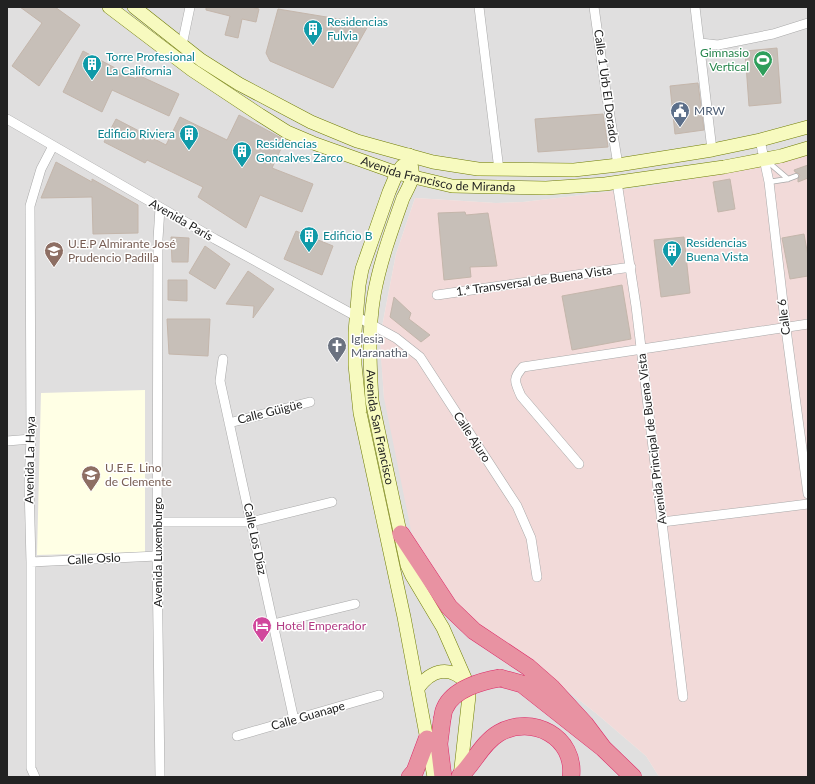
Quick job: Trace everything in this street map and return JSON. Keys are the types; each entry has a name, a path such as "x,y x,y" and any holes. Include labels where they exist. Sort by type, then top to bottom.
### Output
{"highway":[{"path":"401,534 449,607 474,631 528,667 552,688 585,724 603,748"},
{"path":"442,777 439,744 445,708 452,697 472,686 484,681 500,678 522,684 603,748 633,777"},
{"path":"460,777 486,744 500,732 527,726 545,730 554,734 566,749 570,757 572,765 571,777"},
{"path":"410,777 415,771 427,739"}],"main road":[{"name":"Avenida Francisco de Miranda","path":"110,7 192,70 260,116 287,132 313,143 397,173 452,186 477,188 546,188 617,182 724,167 765,159 808,148"},
{"name":"Avenida Francisco de Miranda","path":"134,7 200,60 239,84 311,122 357,141 433,162 478,169 574,170 618,165 712,150 760,140 808,127"},
{"name":"Avenida San Francisco","path":"409,155 397,173 376,227 362,269 359,284 355,365 360,413 404,617 434,777"},
{"name":"Avenida San Francisco","path":"409,155 412,177 382,264 374,294 370,324 370,378 372,401 401,534 402,547 407,564 412,576 443,628 468,685 469,696 460,777"},
{"path":"418,688 430,676 438,672 456,673 468,685"}],"street":[{"path":"182,45 190,7"},
{"path":"479,7 499,170"},
{"name":"Calle 1 Urb El Dorado","path":"594,7 618,165"},
{"path":"695,7 712,150"},
{"path":"700,43 718,45 773,34 808,23"},
{"name":"Avenida París","path":"7,119 160,208 370,324"},
{"name":"Calle 6","path":"760,140 769,182 786,329 808,494"},
{"name":"Avenida La Haya","path":"35,777 31,768 31,562 29,484 31,439 30,206 41,169 53,146"},
{"name":"Avenida Principal de Buena Vista","path":"617,182 631,267 642,350 684,697"},
{"name":"Avenida Luxemburgo","path":"160,208 158,239 157,556 160,777"},
{"name":"1.ª Transversal de Buena Vista","path":"437,295 631,267"},
{"name":"Calle Ajuro","path":"370,324 396,338 420,356 517,506 530,538 537,577"},
{"path":"579,464 521,396 515,382 516,374 523,367 786,329 808,324"},
{"name":"Calle Los Díaz","path":"223,359 220,381 294,720"},
{"name":"Calle Güigüe","path":"229,422 310,402"},
{"path":"7,441 31,439"},
{"path":"158,522 251,522 332,502"},
{"path":"662,522 808,504"},
{"name":"Calle Oslo","path":"31,562 157,556"},
{"path":"273,624 356,604"},
{"name":"Calle Guanape","path":"237,736 379,695"}],"lane":[{"path":"765,159 788,179"},
{"path":"769,182 796,176"}],"shaded area":[{"path":"7,7 808,7 808,148 737,170 703,177 644,187 566,197 523,202 496,203 415,198 396,254 380,337 384,398 555,681 597,714 646,756 658,775 661,777 7,777"},
{"path":"808,148 808,777 661,777 658,775 646,756 597,714 555,681 492,636 464,611 449,595 412,535 384,398 381,358 380,337 396,254 415,198 496,203 523,202 566,197 644,187 703,177 737,170"},
{"name":"U.E.E. Lino de Clemente","path":"145,390 145,552 37,555 41,393"}],"building":[{"path":"20,7 55,7 80,25 39,86 12,66 42,23"},
{"path":"206,7 251,7 259,9 256,22 242,19 238,38 225,35 230,16 206,10"},
{"name":"Residencias Fulvia","path":"278,9 369,24 333,88 270,61 266,53"},
{"name":"Gimnasio Vertical","path":"777,48 781,103 749,106 745,51"},
{"path":"83,51 136,79 138,75 179,94 169,116 112,90 102,112 63,92"},
{"path":"698,83 704,130 675,134 670,86"},
{"path":"603,114 608,147 538,152 535,119"},
{"path":"239,115 285,140 272,168 313,184 302,212 260,195 246,228 198,197 203,187 147,160 145,163 104,142 116,119 166,145 180,117 227,140"},
{"path":"56,162 92,182 92,179 138,205 138,233 93,234 92,197 41,198"},
{"path":"808,165 808,178 798,182 800,175 794,170"},
{"path":"730,179 735,209 718,212 713,182"},
{"path":"465,212 466,215 488,213 497,266 470,267 471,277 444,280 438,213"},
{"name":"Edificio B","path":"296,231 333,246 322,275 284,259"},
{"path":"804,234 808,256 808,276 790,279 782,238"},
{"path":"171,237 189,238 188,262 172,262"},
{"name":"Residencias Buena Vista","path":"684,237 690,293 661,297 654,240"},
{"path":"205,246 230,264 215,289 189,273"},
{"path":"248,271 274,289 253,318 254,306 226,304"},
{"path":"168,280 187,280 187,301 168,300"},
{"path":"622,285 631,339 572,350 562,296"},
{"path":"394,297 411,313 409,319 430,335 421,342 390,317"},
{"path":"167,319 210,319 208,356 169,354"}],"place":[{"name":"Residencias Fulvia","path":"313,46"},
{"name":"Gimnasio Vertical","path":"763,77"},
{"name":"Torre Profesional La California","path":"92,81"},
{"name":"MRW","path":"680,128"},
{"name":"Edificio Riviera","path":"189,151"},
{"name":"Residencias Goncalves Zarco","path":"242,168"},
{"name":"Edificio B","path":"309,253"},
{"name":"Residencias Buena Vista","path":"672,267"},
{"name":"U.E.P Almirante José Prudencio Padilla","path":"54,268"},
{"name":"Iglesia Maranatha","path":"337,363"},
{"name":"U.E.E. Lino de Clemente","path":"91,492"},
{"name":"Hotel Emperador","path":"262,643"}]}
